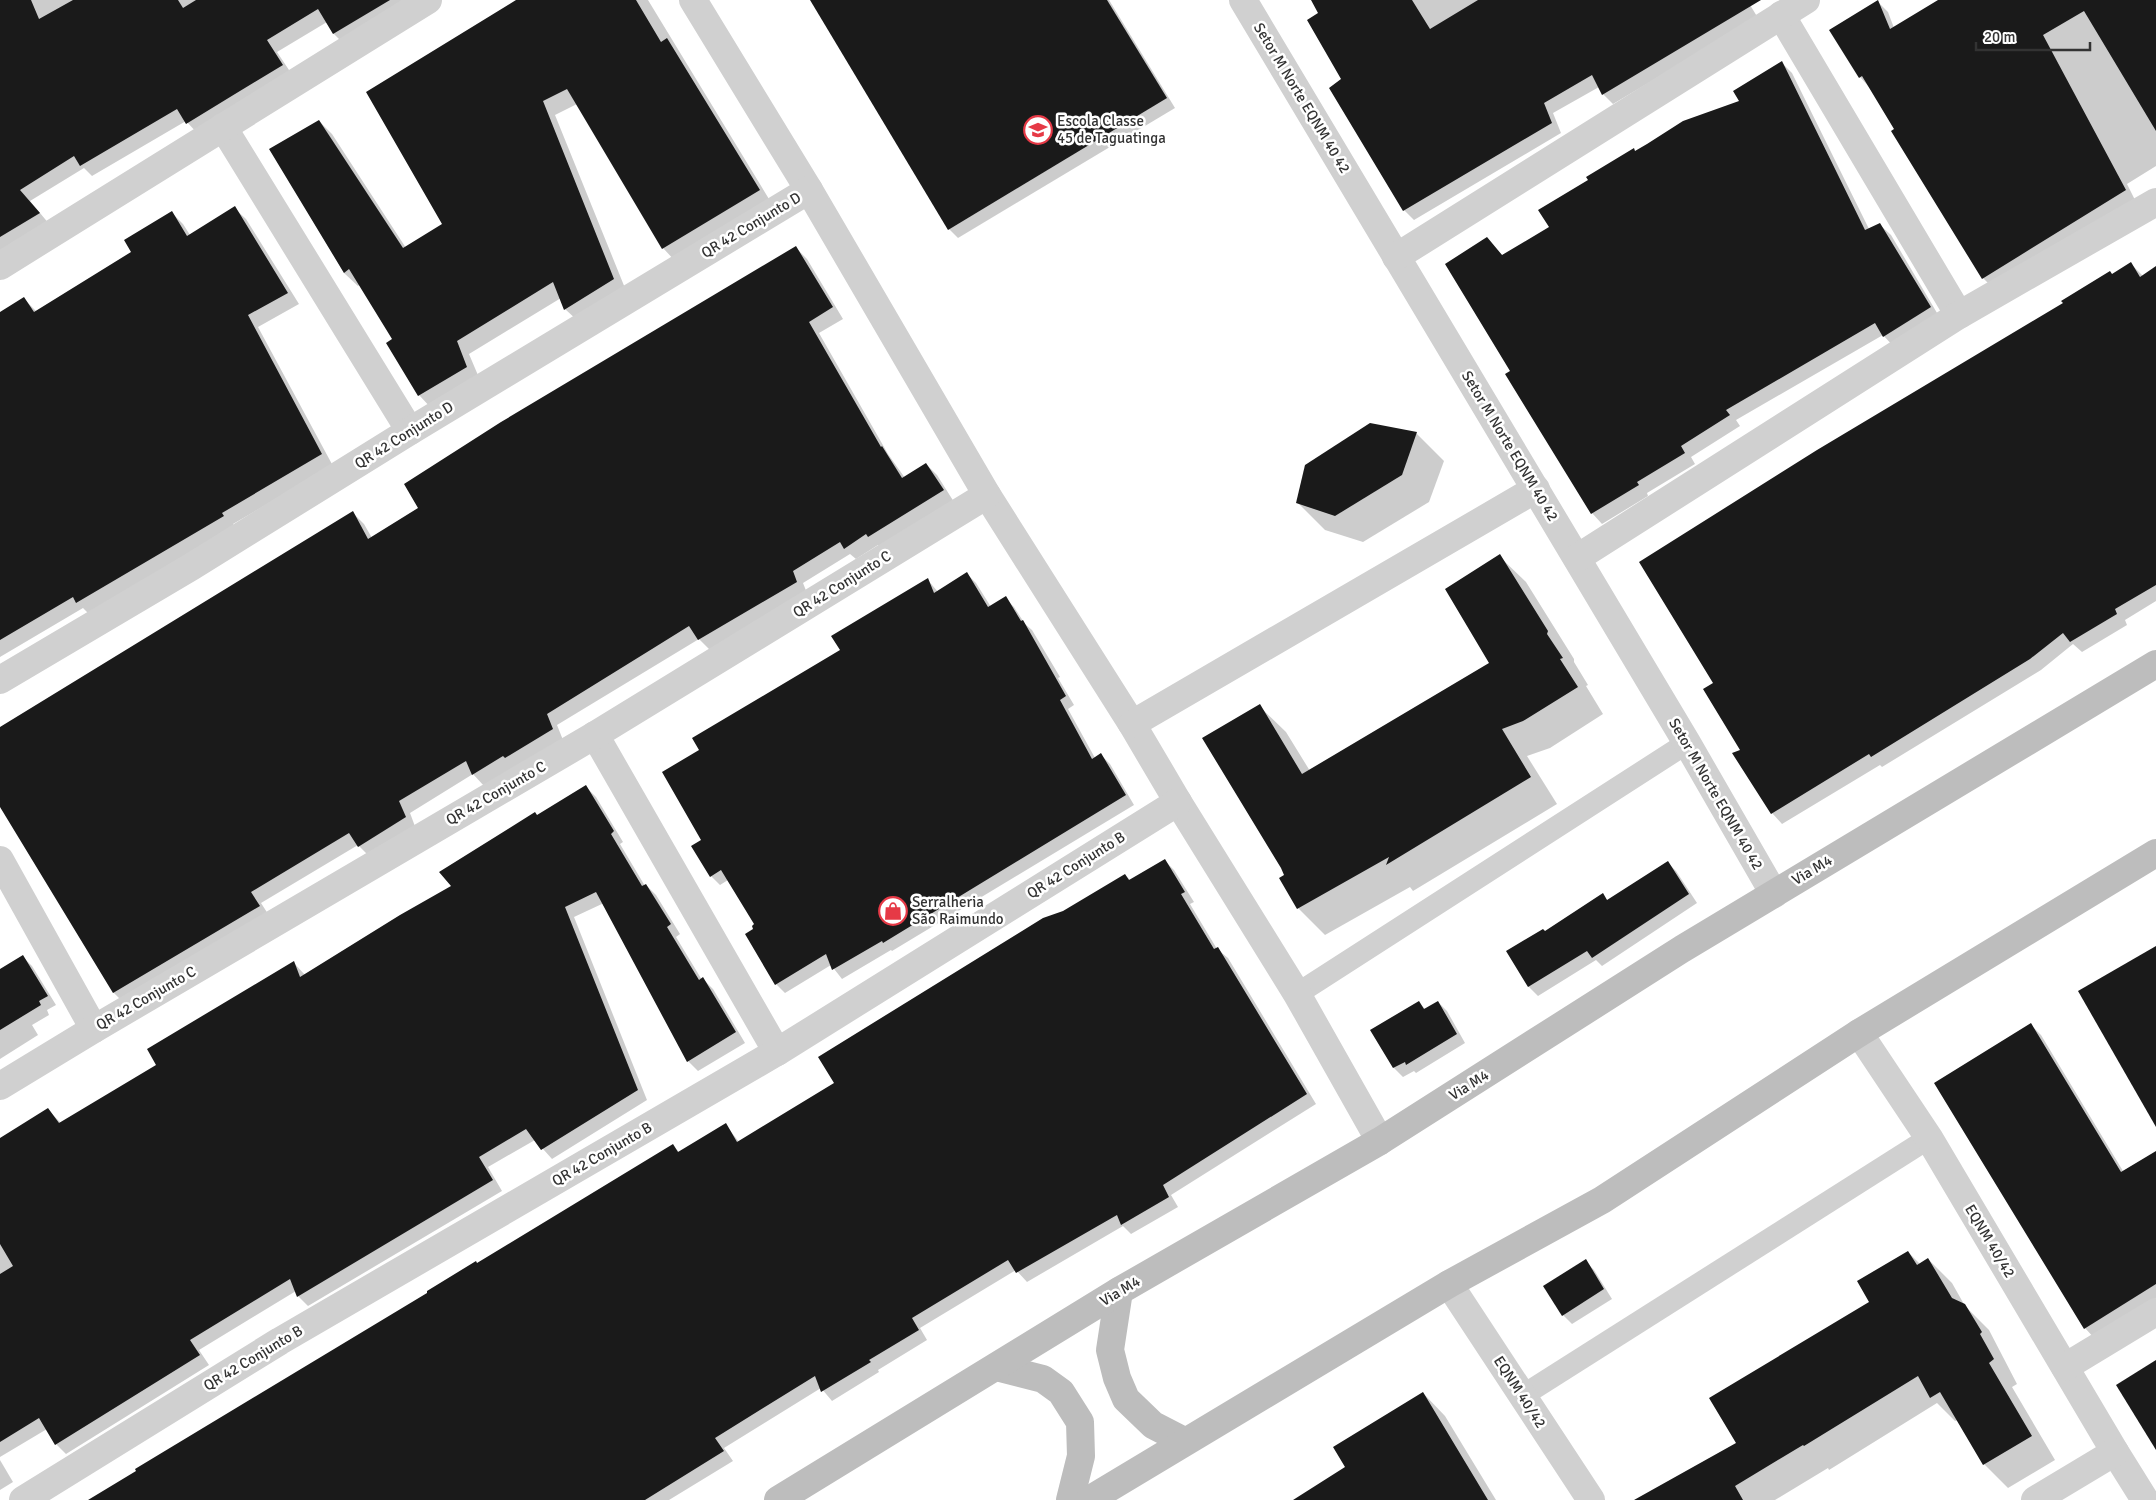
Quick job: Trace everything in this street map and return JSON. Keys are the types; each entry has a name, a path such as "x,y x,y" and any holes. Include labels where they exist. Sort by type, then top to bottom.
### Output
{"main road":[{"name":"Via M4","path":"778,1500 1119,1291 1380,1141 1674,954 2156,664"},
{"path":"1088,1500 1449,1284 1602,1200 1859,1033 2156,853"},
{"path":"1119,1291 1110,1350 1117,1378 1126,1399 1153,1425 1184,1441"},
{"path":"996,1367 1043,1379 1061,1392 1080,1422 1081,1456 1070,1500"}],"street":[{"path":"0,266 428,0"},
{"path":"693,0 809,190 987,494 1132,724 1297,994 1380,1141"},
{"name":"Setor M Norte EQNM 40 42","path":"1243,0 1687,743 1774,894"},
{"path":"1396,257 1806,0"},
{"path":"1781,15 1959,316"},
{"path":"223,127 410,431"},
{"name":"QR 42 Conjunto D","path":"0,680 191,567 410,431 809,190"},
{"path":"1577,558 1959,316 2156,202"},
{"path":"1132,724 1536,489"},
{"name":"QR 42 Conjunto C","path":"0,1086 595,735 987,494"},
{"path":"595,735 777,1052"},
{"name":"QR 42 Conjunto B","path":"23,1500 280,1341 777,1052 1178,802"},
{"path":"0,860 94,1029"},
{"name":"EQNM 40/42","path":"1859,1033 1929,1138 2145,1500"},
{"name":"EQNM 40/42","path":"1449,1284 1591,1500"},
{"path":"2065,1367 2156,1312"},
{"path":"2035,1500 2115,1452"}],"lane":[{"path":"1297,994 1687,743"},
{"path":"1522,1396 1929,1138"}],"building":[{"path":"0,0 31,0 39,19 73,0 178,0 183,8 196,0 390,0 333,34 318,9 267,40 283,65 186,124 177,109 80,166 74,156 20,190 40,213 0,237"},
{"path":"516,0 636,0 661,42 667,38 760,190 662,249 567,89 543,101 614,279 564,310 553,282 457,341 467,367 418,396 386,343 392,339 349,269 344,273 269,149 319,120 403,248 442,224 366,92"},
{"path":"810,0 1107,0 1167,98 948,230"},
{"path":"1311,0 1412,0 1430,29 1478,0 1761,0 1602,95 1592,75 1544,103 1552,123 1403,211 1329,88 1341,79 1307,20 1318,13"},
{"path":"1878,0 1890,29 1938,0 2156,0 2156,131 2084,11 2043,35 2126,190 1982,279 1891,131 1894,129 1862,76 1859,78 1829,30"},
{"path":"1782,61 1865,230 1880,223 1931,307 1883,337 1875,323 1726,410 1730,415 1681,446 1685,453 1637,482 1639,485 1591,514 1505,374 1510,371 1445,264 1487,237 1502,255 1549,227 1538,210 1588,180 1586,177 1634,148 1635,151 1683,121 1739,101 1733,91"},
{"path":"235,206 288,293 248,315 322,454 222,513 224,516 76,603 73,597 0,640 0,312 24,297 34,312 131,252 124,240 172,211 187,236"},
{"path":"796,246 833,307 809,322 881,447 902,478 926,463 944,490 868,537 866,534 844,549 840,542 793,571 797,582 698,640 689,626 547,714 553,729 505,758 503,756 472,775 466,761 399,801 406,817 358,847 349,833 251,892 260,906 113,993 0,807 0,727 353,511 368,539 418,508 404,484 501,422"},
{"path":"2131,262 2140,277 2156,266 2156,585 2115,609 2117,614 2070,642 2063,633 2030,659 1871,757 1869,754 1771,814 1732,753 1740,750 1703,689 1713,683 1639,562 1817,450 2063,303 2061,301 2110,271 2112,274"},
{"path":"1370,423 1417,432 1402,475 1335,516 1296,503 1305,465"},
{"path":"1500,554 1548,631 1547,634 1563,658 1560,659 1578,687 1523,721 1502,729 1531,777 1386,865 1389,857 1297,909 1279,878 1284,875 1281,868 1202,738 1260,704 1302,774 1489,663 1445,589"},
{"path":"967,572 988,607 1006,596 1021,621 1023,620 1066,696 1060,700 1092,759 1101,753 1126,795 883,943 882,941 832,970 826,954 775,985 745,934 753,929 752,926 754,924 721,870 710,877 691,846 701,840 662,772 699,750 692,738 840,650 831,636 928,578 934,593"},
{"path":"586,785 614,831 611,834 642,886 646,884 671,924 667,927 699,980 703,977 736,1032 687,1062 596,892 565,907 638,1090 541,1150 526,1129 479,1157 493,1180 297,1297 290,1279 190,1340 200,1355 55,1445 39,1418 0,1442 0,1274 13,1266 0,1244 0,1138 48,1108 59,1123 156,1065 147,1049 294,961 300,977 451,886 439,872 535,812 537,815"},
{"path":"1165,859 1185,892 1181,894 1214,949 1218,947 1307,1094 1163,1185 1169,1197 1121,1225 1117,1215 1016,1273 1008,1260 912,1318 919,1330 869,1360 871,1362 821,1392 815,1376 715,1438 724,1451 645,1500 88,1500 136,1471 135,1469 427,1293 427,1291 476,1261 477,1263 673,1144 678,1152 726,1123 737,1142 834,1083 818,1057 1043,918 1063,911 1125,874 1129,880"},
{"path":"1668,861 1689,894 1592,958 1587,951 1528,987 1506,951 1543,929 1545,931 1603,893 1607,900"},
{"path":"2156,946 2156,1127 2078,991"},
{"path":"23,955 48,996 39,1001 41,1005 0,1030 0,969"},
{"path":"1419,1001 1424,1009 1438,1001 1457,1034 1406,1065 1405,1062 1393,1068 1370,1030"},
{"path":"2031,1023 2121,1172 2156,1151 2156,1284 2084,1329 1934,1083"},
{"path":"1908,1251 1917,1265 1928,1258 1952,1298 1965,1304 1982,1332 1980,1334 1994,1359 1989,1363 2032,1436 1983,1465 1940,1392 1930,1398 1918,1376 1735,1486 1743,1500 1634,1500 1736,1443 1709,1398 1869,1302 1857,1281"},
{"path":"1586,1259 1604,1289 1562,1316 1543,1286"},
{"path":"2156,1360 2156,1450 2116,1385"},
{"path":"1423,1392 1488,1500 1293,1500 1345,1467 1333,1447"}],"place":[{"name":"Escola Classe 45 de Taguatinga","path":"1038,130"},
{"name":"Serralheria São Raimundo","path":"893,911"}]}
